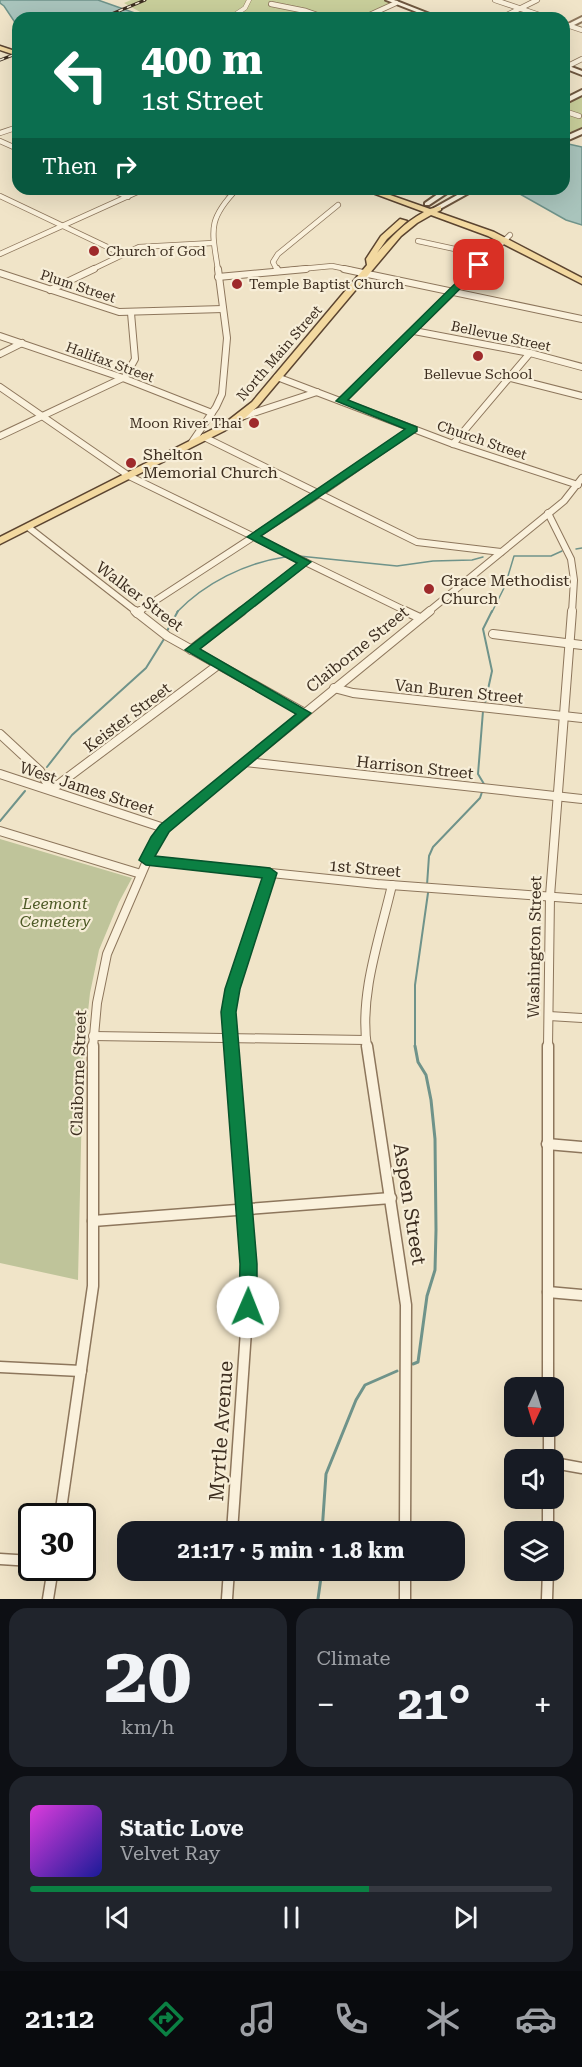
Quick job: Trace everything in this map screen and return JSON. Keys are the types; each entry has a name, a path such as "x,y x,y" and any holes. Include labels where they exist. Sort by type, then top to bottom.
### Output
{"main road":[{"path":"393,1 421,12"},
{"path":"387,195 430,207 462,195"},
{"path":"397,195 507,237 582,281"},
{"path":"430,207 440,195"},
{"name":"North Main Street","path":"0,541 192,442 225,428 241,417 278,377 368,268 378,260 406,227 430,207"}],"street":[{"path":"239,12 248,6 249,0"},
{"path":"495,0 531,12"},
{"path":"512,12 537,0"},
{"path":"374,12 393,1"},
{"path":"271,4 312,12"},
{"path":"570,113 579,116"},
{"path":"123,195 128,197"},
{"path":"0,254 132,195"},
{"path":"192,442 222,394 226,338 213,243 215,218 231,195"},
{"path":"0,196 122,254"},
{"path":"278,271 273,262 278,254 338,205"},
{"path":"341,401 507,237"},
{"path":"418,241 488,256"},
{"path":"50,290 122,254 150,245 213,243"},
{"path":"218,277 323,265 368,268 454,291 582,320"},
{"name":"Plum Street","path":"0,273 115,311 131,313 223,309"},
{"path":"0,436 123,378 131,369 135,359 131,313"},
{"name":"Bellevue Street","path":"414,331 530,353 582,367"},
{"name":"Halifax Street","path":"0,336 123,378 212,413"},
{"path":"0,354 22,344"},
{"path":"453,444 512,378 530,353"},
{"name":"Church Street","path":"278,377 453,444 580,482"},
{"path":"512,378 582,396"},
{"path":"0,387 129,476 420,618"},
{"path":"241,417 317,392"},
{"path":"137,613 319,494 413,429"},
{"path":"204,436 417,542 501,552"},
{"name":"Claiborne Street","path":"62,1503 93,1286 93,1036 97,1004 107,954 156,840 165,828 548,513 580,482"},
{"name":"Washington Street","path":"548,513 578,576 569,643 550,896 547,1144 549,1377"},
{"name":"Walker Street","path":"28,527 166,635 305,713"},
{"path":"191,650 305,562"},
{"path":"493,634 582,645"},
{"name":"Keister Street","path":"51,790 218,665"},
{"name":"Van Buren Street","path":"334,688 353,693 582,718"},
{"path":"0,734 40,771 50,784 51,790"},
{"name":"Harrison Street","path":"246,762 582,799"},
{"name":"West James Street","path":"0,774 165,828"},
{"path":"0,831 141,874"},
{"name":"1st Street","path":"146,860 392,885 582,899"},
{"name":"Myrtle Avenue","path":"233,1521 249,1288 228,1012 232,989 270,873"},
{"name":"Aspen Street","path":"392,885 368,992 366,1040 406,1305 405,1521"},
{"path":"549,1016 582,1018"},
{"path":"93,1036 366,1040"},
{"path":"547,1144 582,1147"},
{"path":"93,1221 391,1198"},
{"path":"548,1292 582,1295"},
{"path":"0,1367 81,1371"},
{"path":"564,1465 582,1468"},
{"path":"0,1559 18,1560"},
{"path":"48,1599 51,1581"},
{"path":"227,1599 228,1581"},
{"path":"405,1581 405,1599"},
{"path":"548,1581 548,1599"}],"green space":[{"path":"131,0 385,0 393,3 373,12 140,12 124,3"},
{"path":"582,94 582,128 570,135 570,101"},
{"name":"Leemont Cemetery","path":"0,839 132,878 119,902 99,950 90,993 83,1058 78,1280 0,1263"}],"water":[{"path":"0,0 98,0 132,12 12,12 12,18"},
{"path":"570,144 582,147 582,225 566,220 522,195 570,195"}],"waterway":[{"path":"576,549 582,548"},
{"path":"492,612 505,586 514,556 551,556 562,551"},
{"path":"299,556 397,566 433,561 472,560 483,557"},
{"path":"178,611 200,592 226,576 255,564 285,557"},
{"path":"167,631 178,611"},
{"path":"485,703 492,671 483,629 492,611"},
{"path":"47,767 72,735 146,668 164,639"},
{"path":"483,711 478,774 484,784"},
{"path":"0,821 25,791"},
{"path":"427,885 429,856 433,847 480,798 482,792"},
{"path":"415,1046 415,985 428,893"},
{"path":"413,1364 418,1362 427,1296 435,1270 436,1230 435,1139 431,1100 426,1075 418,1062 415,1046"},
{"path":"323,1521 326,1474 356,1400 365,1385 397,1371"},
{"path":"318,1599 320,1581"}],"railway":[{"path":"116,12 145,0"},
{"path":"0,60 12,55"}],"place":[{"name":"Church of God","path":"94,251"},
{"name":"Temple Baptist Church","path":"237,284"},
{"name":"Bellevue School","path":"478,356"},
{"name":"Moon River Thai","path":"254,423"},
{"name":"Shelton Memorial Church","path":"131,463"},
{"name":"Grace Methodist Church","path":"429,589"}],"route":[{"path":"248,1307 248,1264 228,1012 232,989 270,873 146,860 165,828 305,713 191,650 305,562 253,537 413,429 341,401 479,265"}]}
